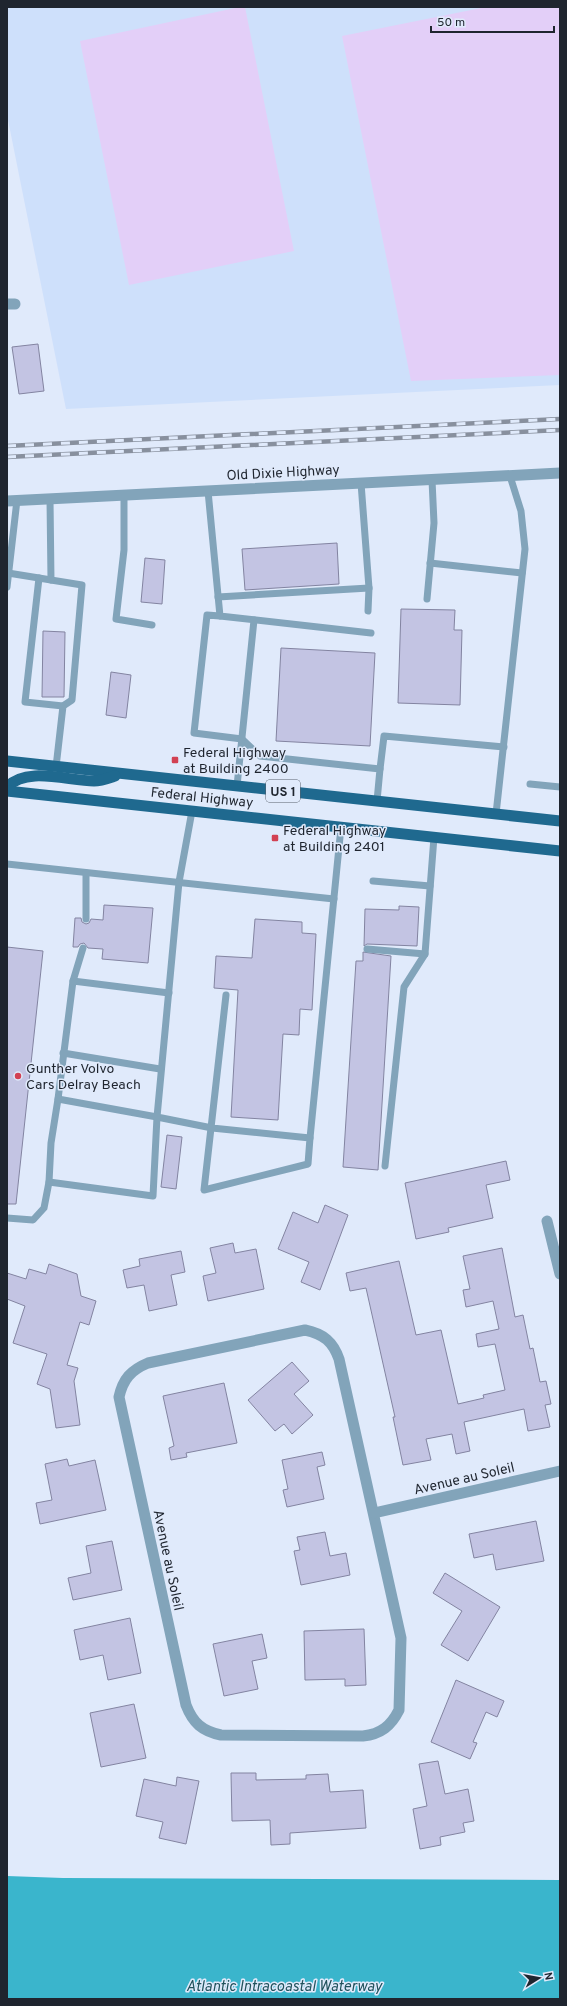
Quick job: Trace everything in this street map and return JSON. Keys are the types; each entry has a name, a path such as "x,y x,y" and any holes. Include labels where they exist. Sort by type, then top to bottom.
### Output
{"main road":[{"name":"Federal Highway","path":"7,762 560,821"},
{"path":"7,787 12,782 27,776 96,781 124,774"},
{"name":"Federal Highway","path":"7,791 560,851"}],"street":[{"name":"Old Dixie Highway","path":"12,500 560,474"},
{"path":"547,1221 560,1274"},
{"name":"Avenue au Soleil","path":"305,1330 317,1333 331,1344 340,1359 374,1513 401,1638 399,1710 394,1721 375,1735 363,1736 221,1735 209,1733 199,1727 190,1717 186,1705 119,1397 121,1386 132,1372 148,1363 305,1330"},
{"name":"Avenue au Soleil","path":"374,1513 560,1472"}],"lane":[{"path":"496,814 525,549 522,511 510,476"},
{"path":"427,599 434,523 432,480"},
{"path":"361,483 369,588 368,611"},
{"path":"208,491 220,616"},
{"path":"124,495 124,550 116,619 152,625"},
{"path":"50,499 51,580"},
{"path":"7,587 12,500"},
{"path":"430,563 522,573"},
{"path":"8,574 39,578 82,585 72,700 63,706 25,702 39,578"},
{"path":"218,597 369,588"},
{"path":"371,633 207,615 194,733 242,740 260,756 380,769"},
{"path":"237,786 254,620"},
{"path":"56,767 63,706"},
{"path":"376,801 384,736 504,747"},
{"path":"530,784 560,787"},
{"path":"49,1182 153,1196 160,1069 169,993 179,882 192,811"},
{"path":"226,995 204,1190 308,1164 341,828"},
{"path":"385,1166 404,986 425,954 434,837"},
{"path":"7,864 334,900"},
{"path":"86,873 86,919"},
{"path":"373,881 430,886"},
{"path":"7,1218 33,1220 44,1208 49,1182 51,1143 73,981 83,948"},
{"path":"367,949 425,954"},
{"path":"73,981 169,993"},
{"path":"63,1053 160,1069"},
{"path":"58,1099 212,1128 310,1138"}],"shaded area":[{"path":"7,7 560,7 560,385 66,409 7,115"},
{"path":"245,7 294,251 129,285 80,41"},
{"path":"486,7 560,7 560,375 411,381 342,36"}],"water":[{"name":"Atlantic Intracoastal Waterway","path":"7,1876 63,1878 560,1880 560,1999 7,1999"}],"building":[{"path":"38,344 44,391 19,394 12,347"},
{"path":"337,543 339,584 245,590 242,549"},
{"path":"145,558 165,560 162,604 141,602"},
{"path":"401,609 455,610 454,630 462,630 460,705 398,703"},
{"path":"43,631 65,632 64,697 42,697"},
{"path":"281,648 375,653 370,746 276,741"},
{"path":"111,672 131,675 126,718 106,715"},
{"path":"104,905 153,908 148,963 102,959 103,949 88,948 84,943 80,944 78,947 73,947 75,918 81,918 82,922 86,924 89,923 91,919 103,920"},
{"path":"399,906 419,907 417,946 367,944 364,946 365,909 399,910"},
{"path":"255,919 302,922 302,933 316,934 312,1010 300,1009 299,1035 283,1034 278,1120 231,1117 238,990 214,988 216,956 252,958"},
{"name":"Gunther Volvo Cars Delray Beach","path":"7,947 43,951 16,1204 7,1204"},
{"path":"363,952 391,956 378,1170 343,1167 356,961 363,961"},
{"path":"167,1135 182,1137 176,1189 161,1187"},
{"path":"506,1161 510,1180 486,1185 493,1218 448,1228 449,1232 416,1239 405,1183"},
{"path":"325,1205 348,1215 320,1290 301,1282 309,1262 278,1249 293,1212 318,1223"},
{"path":"233,1243 235,1253 256,1249 264,1289 208,1301 203,1276 216,1273 210,1248"},
{"path":"502,1248 515,1317 523,1315 530,1349 533,1348 540,1382 546,1381 551,1404 545,1405 550,1427 528,1431 524,1409 464,1422 470,1451 456,1454 452,1434 426,1439 431,1460 403,1465 393,1417 395,1417 366,1288 350,1291 346,1273 399,1261 416,1335 441,1330 458,1404 484,1398 483,1395 505,1390 495,1344 478,1347 476,1334 499,1329 493,1301 466,1307 463,1290 470,1289 463,1256"},
{"path":"181,1251 185,1272 171,1275 177,1305 149,1311 144,1285 127,1288 123,1270 140,1266 139,1259"},
{"path":"49,1264 77,1274 81,1296 96,1301 89,1325 80,1322 67,1365 78,1368 74,1381 80,1425 56,1428 50,1389 37,1384 47,1354 13,1343 25,1306 7,1299 7,1273 26,1279 29,1269 46,1274"},
{"path":"292,1362 309,1381 294,1394 313,1415 292,1434 284,1424 275,1431 248,1400"},
{"path":"224,1383 237,1443 186,1453 187,1457 171,1460 169,1448 174,1446 163,1396"},
{"path":"322,1452 325,1465 317,1467 324,1499 287,1507 283,1490 288,1489 282,1460"},
{"path":"67,1459 69,1466 95,1460 106,1510 40,1524 36,1503 52,1500 45,1464"},
{"path":"536,1521 544,1561 496,1570 493,1554 474,1558 469,1534"},
{"path":"325,1532 330,1556 346,1553 350,1575 301,1585 294,1551 300,1550 297,1537"},
{"path":"112,1541 122,1590 73,1600 68,1578 91,1573 86,1546"},
{"path":"445,1573 500,1607 468,1661 441,1645 462,1611 433,1593"},
{"path":"130,1618 141,1673 108,1680 103,1655 80,1660 74,1630"},
{"path":"364,1629 366,1685 345,1686 345,1679 305,1680 304,1631"},
{"path":"262,1634 267,1658 252,1661 258,1689 224,1696 213,1644"},
{"path":"456,1680 504,1701 497,1717 486,1712 473,1742 477,1743 470,1759 431,1742"},
{"path":"134,1704 146,1758 101,1767 90,1713"},
{"path":"438,1761 445,1794 468,1789 474,1821 463,1823 465,1832 440,1837 441,1845 420,1849 413,1809 427,1806 419,1764"},
{"path":"231,1773 256,1773 256,1780 306,1779 306,1775 328,1774 330,1792 363,1790 366,1828 290,1833 290,1844 271,1845 270,1820 232,1821"},
{"path":"177,1777 199,1781 186,1844 159,1838 163,1822 136,1816 144,1779 176,1786"}],"railway":[{"path":"7,446 560,419"},
{"path":"7,457 560,430"}],"place":[{"name":"Federal Highway at Building 2400","path":"175,760"},
{"name":"Federal Highway at Building 2401","path":"275,838"},
{"name":"Gunther Volvo Cars Delray Beach","path":"18,1076"}]}
